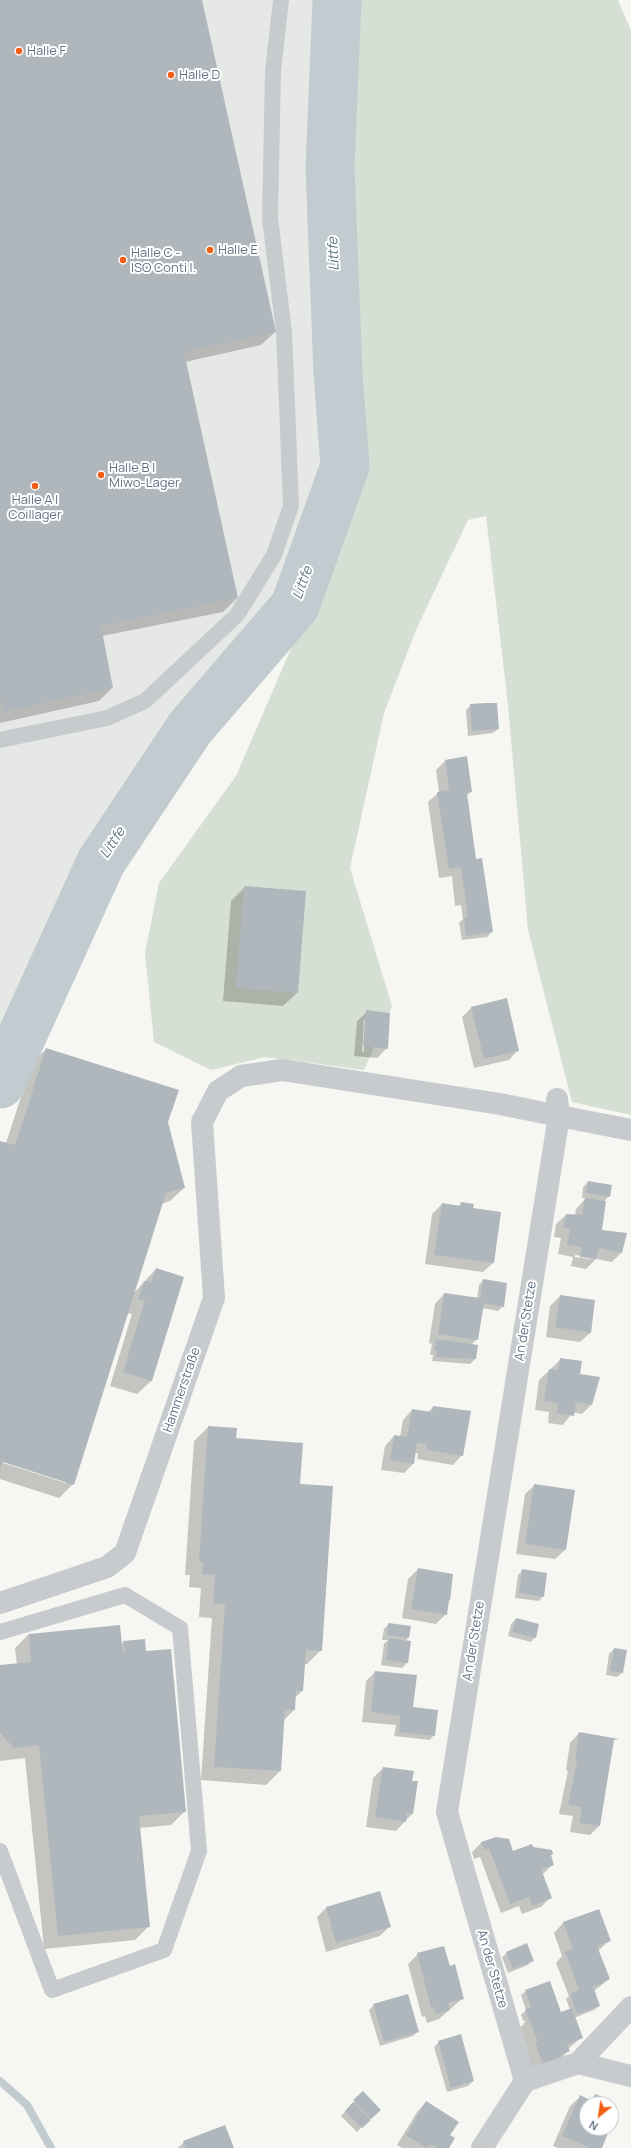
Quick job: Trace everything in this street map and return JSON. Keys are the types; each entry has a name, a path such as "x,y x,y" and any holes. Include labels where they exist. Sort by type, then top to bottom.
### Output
{"street":[{"name":"Hammerstraße","path":"0,1603 107,1567 124,1553 214,1298 202,1122 218,1091 241,1076 282,1070 500,1104 558,1107"},
{"path":"558,1107 631,1130"},
{"name":"An der Stetze","path":"525,2081 447,1812 558,1107"},
{"path":"482,2148 525,2081 578,2063 631,2007"},
{"path":"578,2063 631,2076"}],"lane":[{"path":"0,740 107,718 145,701 237,615 274,555 291,506 284,332 270,218 273,71 281,0"},
{"path":"0,1632 125,1595 180,1628 199,1851 164,1950 52,1990 0,1851"}],"shaded area":[{"path":"0,0 346,0 336,394 305,590 0,1047"},
{"path":"347,0 618,0 631,31 631,1115 572,1102 528,930 508,705 486,516 468,520 416,630 384,713 350,868 392,1006 364,1070 265,1057 211,1070 154,1042 145,953 159,883 236,776 327,565 315,262"}],"building":[{"path":"0,0 202,0 276,332 184,352 238,598 101,626 113,688 3,712 0,698"},
{"path":"497,703 499,729 472,731 470,704"},
{"path":"467,756 472,792 467,793 476,859 482,858 493,932 466,936 464,918 468,917 461,867 449,869 437,792 449,790 445,760"},
{"path":"244,886 306,891 298,993 236,988"},
{"path":"507,998 519,1051 484,1059 471,1007"},
{"path":"366,1010 390,1013 388,1049 363,1046"},
{"path":"46,1048 179,1090 168,1122 185,1188 166,1193 74,1485 3,1462 0,1469 0,1141 15,1145"},
{"path":"588,1181 612,1185 610,1197 586,1193"},
{"path":"585,1198 606,1201 602,1230 627,1233 622,1253 599,1248 596,1259 580,1257 582,1247 567,1245 570,1229 563,1228 566,1214 582,1215"},
{"path":"461,1202 474,1204 473,1208 501,1212 494,1263 434,1255 442,1203 461,1206"},
{"path":"156,1268 184,1277 152,1381 123,1372 145,1300 138,1300 144,1281 151,1282"},
{"path":"483,1279 507,1283 504,1307 484,1303 478,1340 438,1334 444,1293 480,1298"},
{"path":"560,1295 595,1300 591,1333 555,1327"},
{"path":"436,1339 478,1345 476,1359 436,1357 437,1351 434,1350"},
{"path":"560,1358 582,1361 580,1374 600,1377 592,1405 576,1402 574,1416 557,1413 558,1403 544,1401 549,1369 558,1370"},
{"path":"433,1406 471,1411 463,1456 427,1450 427,1444 417,1443 414,1464 390,1460 394,1435 407,1437 412,1409 432,1412"},
{"path":"208,1426 237,1428 236,1438 303,1443 300,1484 333,1486 322,1651 306,1650 303,1691 296,1691 295,1710 285,1709 281,1771 214,1767 225,1604 213,1604 215,1575 202,1574 203,1562 199,1561"},
{"path":"534,1484 575,1490 566,1550 525,1544"},
{"path":"418,1568 453,1574 447,1615 411,1609"},
{"path":"522,1569 547,1573 544,1597 519,1593"},
{"path":"516,1618 539,1624 536,1638 512,1632"},
{"path":"388,1623 411,1626 409,1638 387,1635"},
{"path":"120,1625 123,1653 125,1653 123,1641 145,1639 146,1651 171,1649 186,1812 139,1816 150,1927 58,1936 39,1745 14,1748 0,1733 0,1665 31,1662 29,1634"},
{"path":"389,1638 411,1641 408,1663 386,1660"},
{"path":"614,1648 627,1650 623,1673 610,1671"},
{"path":"375,1671 417,1675 413,1707 438,1710 435,1736 399,1732 400,1716 371,1712"},
{"path":"579,1732 619,1739 614,1740 600,1826 579,1823 582,1807 568,1805 577,1762 575,1761"},
{"path":"383,1767 414,1771 412,1781 418,1781 413,1814 407,1813 406,1822 375,1817"},
{"path":"496,1837 509,1839 513,1851 532,1844 533,1847 552,1850 553,1854 551,1855 554,1865 541,1869 552,1898 532,1906 529,1897 510,1904 489,1848 484,1850 481,1842"},
{"path":"380,1891 391,1927 336,1943 326,1907"},
{"path":"599,1909 611,1941 597,1946 610,1979 603,1982 603,1984 593,1986 600,2006 577,2014 570,1994 579,1990 565,1952 573,1949 563,1922"},
{"path":"527,1943 534,1961 513,1969 506,1952"},
{"path":"444,1946 450,1966 455,1964 464,1999 448,2003 450,2010 436,2014 434,2007 431,2008 417,1953"},
{"path":"550,1981 561,2012 572,2008 583,2038 567,2044 570,2051 561,2055 562,2060 544,2066 535,2043 538,2042 525,2009 531,2007 525,1990"},
{"path":"408,1994 419,2032 384,2042 373,2004"},
{"path":"461,2034 474,2081 451,2088 438,2041"},
{"path":"363,2091 381,2110 371,2119 353,2100"},
{"path":"579,2097 579,2136 607,2136 602,2148 590,2148 562,2136"},
{"path":"426,2101 459,2122 450,2135 455,2138 449,2148 438,2148 431,2144 426,2148 406,2135"},
{"path":"353,2102 371,2120 362,2128 345,2111"},
{"path":"225,2125 234,2148 186,2148 183,2141"}],"waterway":[{"name":"Littfe","path":"0,1084 101,862 190,728 295,606 345,466 338,374 330,167 337,0"},
{"path":"0,2081 27,2105 51,2148"}],"place":[{"name":"Halle F","path":"19,51"},
{"name":"Halle D","path":"171,75"},
{"name":"Halle E","path":"210,250"},
{"name":"Halle C - ISO Conti I.","path":"123,260"},
{"name":"Halle B | Miwo-Lager","path":"101,475"},
{"name":"Halle A | Coillager","path":"35,486"}]}
